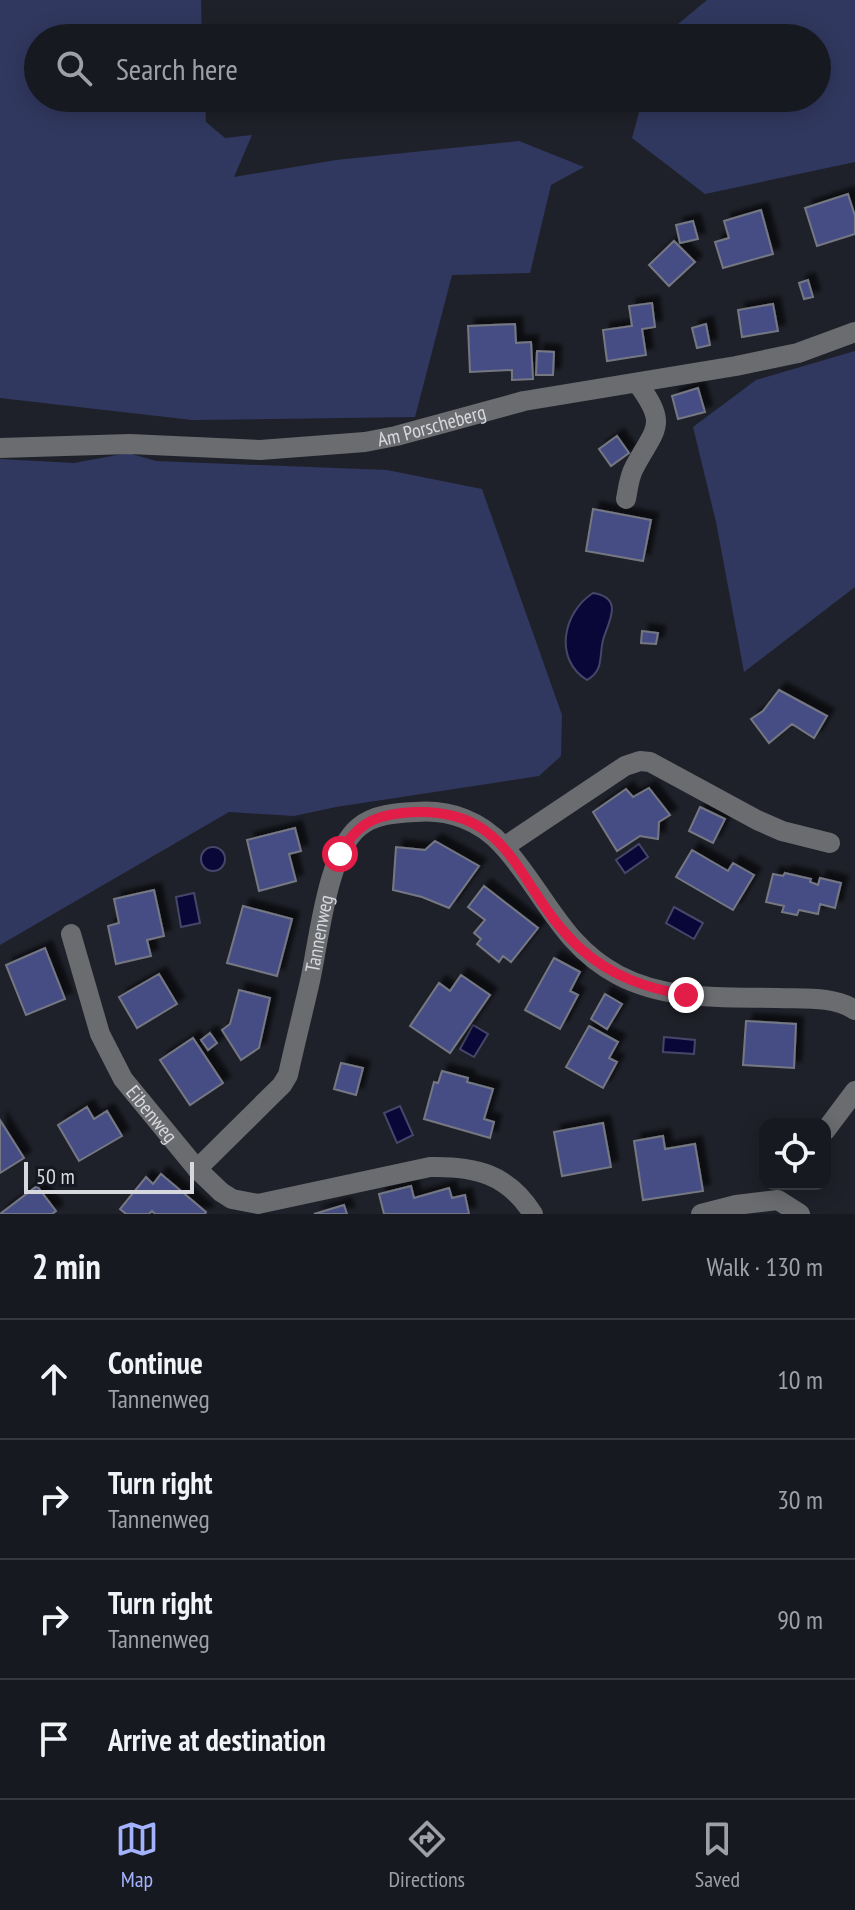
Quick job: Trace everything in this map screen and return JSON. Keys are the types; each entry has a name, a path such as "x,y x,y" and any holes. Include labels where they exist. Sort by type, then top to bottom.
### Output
{"street":[{"name":"Am Porscheberg","path":"0,448 130,444 260,450 335,445 396,436 524,401 638,384 798,353 855,332"},
{"path":"626,499 632,471 651,441 658,422 652,403 638,384"},
{"path":"504,847 625,766 640,761 650,762 782,831 830,843"},
{"name":"Tannenweg","path":"197,1169 282,1085 288,1075 331,878 340,854 358,827 372,818 391,814 444,812 477,824 504,847 567,936 599,964 641,986 686,995 831,1000 855,1010"},
{"name":"Eibenweg","path":"71,934 109,1056 143,1106 197,1169 232,1199 258,1204 430,1167 460,1168 493,1176 510,1186 533,1214"},
{"path":"831,1123 855,1091"},
{"path":"701,1214 782,1192 800,1214"}],"shaded area":[{"path":"0,0 201,0 202,24 24,24 24,112 206,112 206,122 225,138 252,135 234,177 336,160 519,141 584,167 551,185 530,273 452,275 415,417 192,420 0,398"},
{"path":"707,0 855,0 855,162 705,194 632,138 639,112 831,112 831,24 678,24"},
{"path":"855,351 855,587 744,672 716,522 693,427 756,380"},
{"path":"128,453 156,461 387,470 482,489 562,715 561,756 539,776 294,816 229,812 0,945 0,459 74,463"},
{"path":"593,593 609,600 612,612 598,668 587,680 570,661 566,636 574,612"},
{"path":"639,844 648,857 625,873 616,860"},
{"path":"213,847 222,850 225,859 222,868 213,871 204,868 201,859 204,850"},
{"path":"194,893 200,923 181,927 176,897"},
{"path":"674,907 703,923 694,939 666,923"},
{"path":"473,1025 488,1034 474,1057 460,1049"},
{"path":"664,1037 695,1040 694,1054 663,1052"},
{"path":"400,1106 413,1135 397,1143 384,1113"}],"building":[{"path":"848,194 855,216 855,234 817,246 805,208"},
{"path":"761,210 773,254 723,268 715,242 729,238 724,221"},
{"path":"693,221 698,239 680,243 676,225"},
{"path":"674,241 695,262 669,286 649,265"},
{"path":"808,280 813,297 804,299 799,283"},
{"path":"652,303 655,327 642,329 646,355 607,361 603,330 632,326 629,306"},
{"path":"773,304 778,331 742,337 738,310"},
{"path":"515,324 516,343 531,342 533,379 512,380 512,370 470,372 468,326"},
{"path":"706,324 710,345 697,348 692,328"},
{"path":"537,351 554,352 553,375 536,375"},
{"path":"698,388 705,412 678,419 672,396"},
{"path":"617,436 629,453 611,466 599,449"},
{"path":"593,509 651,520 643,561 586,551"},
{"path":"642,631 658,633 656,644 641,643"},
{"path":"779,690 827,716 814,738 792,724 769,743 751,719 763,711"},
{"path":"649,788 670,815 659,822 658,839 640,836 617,851 593,812 626,789 633,797"},
{"path":"700,807 725,819 713,843 689,831"},
{"path":"295,828 301,851 289,854 296,881 259,891 247,840"},
{"path":"435,841 479,866 449,908 393,890 396,847 425,850"},
{"path":"692,850 728,871 733,863 754,875 733,910 676,877"},
{"path":"785,873 811,879 810,882 818,885 820,878 841,883 835,908 820,904 818,914 799,910 797,915 782,912 784,906 766,902 773,874 783,876"},
{"path":"484,886 538,928 511,962 503,956 499,962 477,944 481,939 474,933 485,920 468,907"},
{"path":"154,890 164,936 147,940 151,956 116,964 108,926 119,923 114,899"},
{"path":"243,906 292,919 277,976 227,963"},
{"path":"45,948 65,999 26,1015 6,965"},
{"path":"554,958 580,972 570,991 578,995 560,1029 525,1010"},
{"path":"159,974 177,1004 137,1028 119,997"},
{"path":"461,975 490,995 450,1053 410,1026 439,983 450,991"},
{"path":"239,990 270,998 259,1048 241,1060 222,1030 230,1024"},
{"path":"605,994 622,1004 607,1029 591,1019"},
{"path":"746,1021 796,1024 794,1068 743,1065"},
{"path":"589,1026 618,1042 609,1058 617,1062 603,1088 566,1067"},
{"path":"210,1033 217,1043 208,1050 201,1040"},
{"path":"193,1038 223,1083 190,1105 160,1060"},
{"path":"341,1063 363,1068 356,1095 334,1089"},
{"path":"442,1071 493,1089 484,1119 494,1122 490,1138 424,1119 434,1082 438,1083"},
{"path":"87,1107 94,1119 107,1111 122,1136 79,1161 58,1125"},
{"path":"0,1120 24,1158 0,1173"},
{"path":"603,1123 611,1167 562,1176 554,1132"},
{"path":"663,1136 665,1149 695,1144 703,1191 643,1200 634,1141"},
{"path":"161,1174 205,1214 155,1214 152,1211 149,1214 126,1214 120,1209 146,1177 153,1184"},
{"path":"37,1186 56,1211 52,1214 0,1214"},
{"path":"411,1186 414,1198 449,1188 452,1198 465,1195 469,1214 384,1214 379,1194"},
{"path":"344,1205 347,1214 314,1214"}],"route":[{"path":"340,854 358,827 372,818 421,811 462,817 490,833 504,847 567,936 599,964 641,986 686,995"}]}
